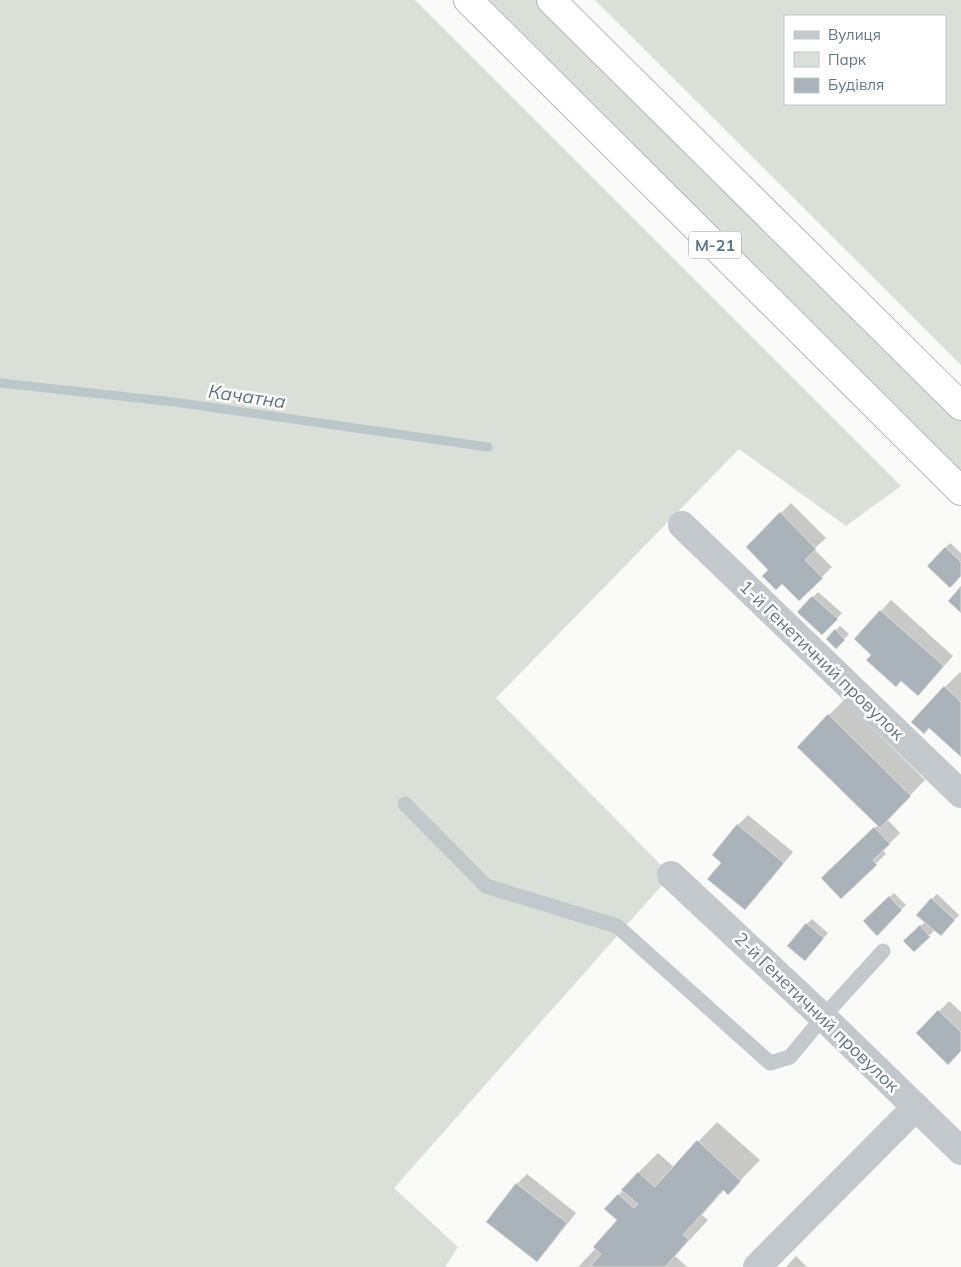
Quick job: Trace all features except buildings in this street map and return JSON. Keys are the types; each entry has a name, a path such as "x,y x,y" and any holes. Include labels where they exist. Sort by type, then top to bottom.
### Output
{"highway":[{"name":"М-21","path":"468,0 961,491"},
{"path":"551,0 961,406"}],"street":[{"name":"1-й Генетичний провулок","path":"682,525 961,794"},
{"name":"2-й Генетичний провулок","path":"671,875 823,1017 961,1151"},
{"path":"757,1267 916,1107"}],"lane":[{"path":"405,804 486,886 617,926 770,1063 790,1057 882,951"}],"green space":[{"path":"0,0 415,0 901,486 846,526 739,449 496,698 671,875 394,1188 458,1247 445,1267 0,1267"},
{"path":"468,0 551,0 961,406 961,491"},
{"path":"595,0 961,0 961,365"}],"waterway":[{"name":"Качатна","path":"0,383 174,402 488,447"}]}
